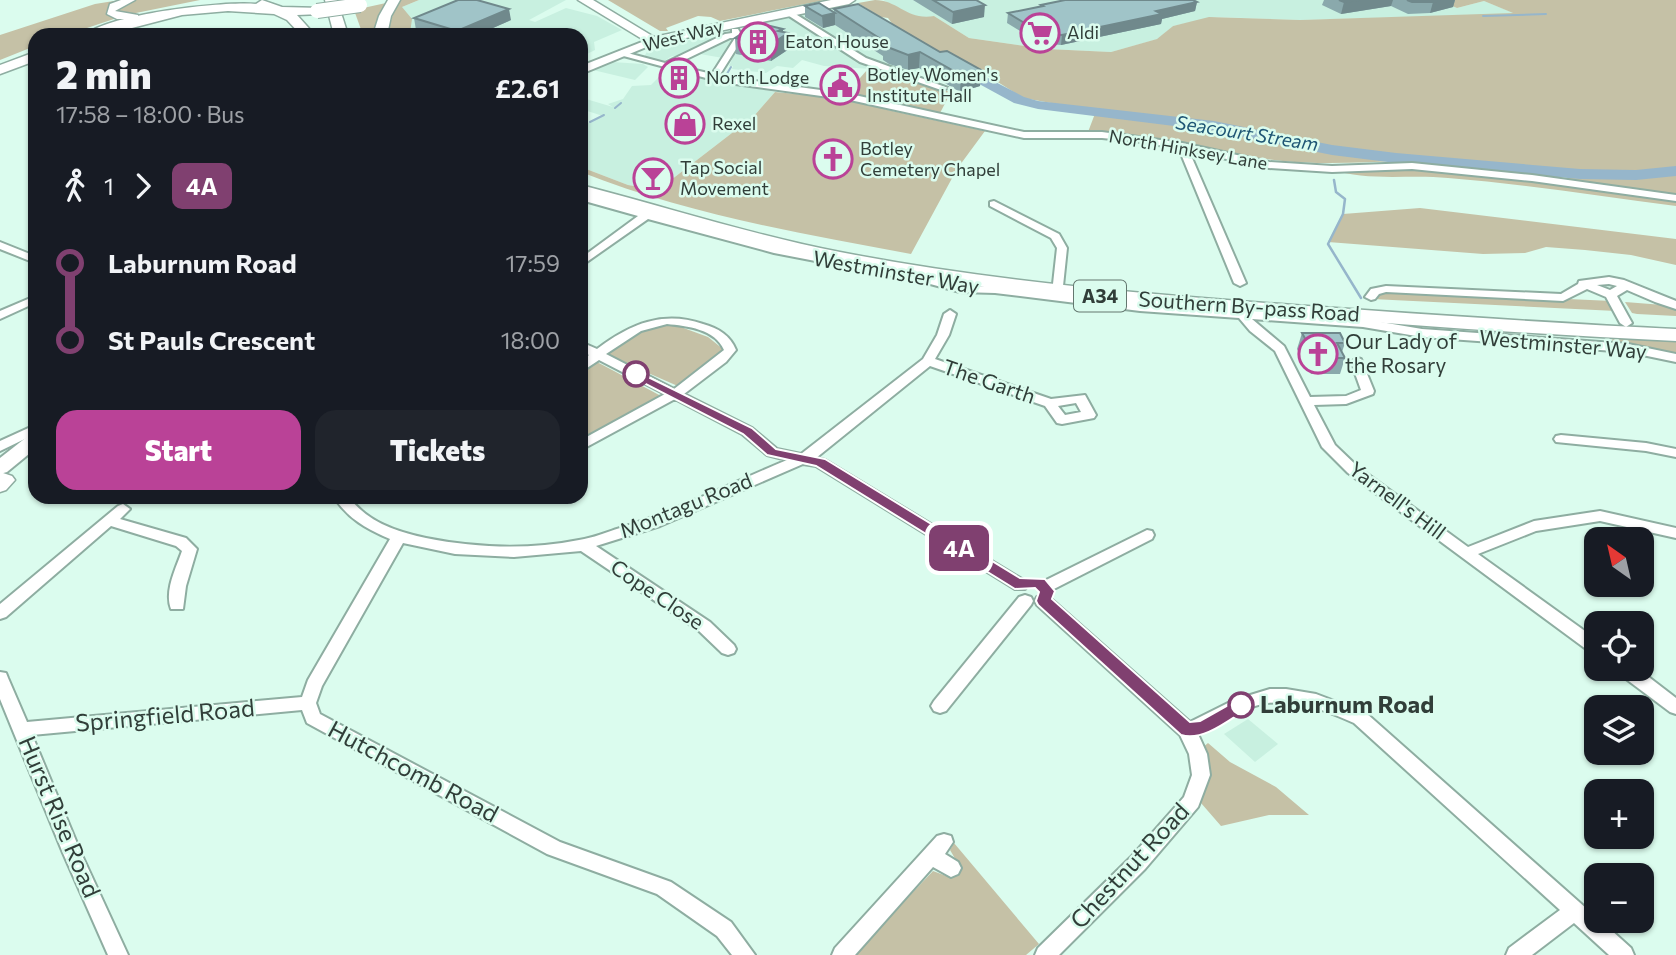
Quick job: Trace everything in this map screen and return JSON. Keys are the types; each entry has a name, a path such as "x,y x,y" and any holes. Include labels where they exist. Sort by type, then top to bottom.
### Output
{"main road":[{"path":"100,28 135,17 219,0"},
{"path":"259,0 290,15 302,28"},
{"path":"331,0 344,28"},
{"path":"344,0 346,28"},
{"path":"382,28 394,0"},
{"path":"584,0 657,39"},
{"path":"595,0 657,39"},
{"name":"West Way","path":"588,68 657,39 843,1"},
{"path":"116,28 196,9 238,7 317,11 373,2"},
{"path":"0,64 28,53"},
{"path":"0,70 28,59"},
{"name":"Southern By-pass Road","path":"588,184 701,217 846,252 1059,284 1544,321 1676,326"},
{"name":"Southern By-pass Road","path":"588,192 794,248 914,271 1014,286 1150,300 1546,329 1676,335"},
{"path":"1,479 28,448"},
{"path":"1,479 28,462"}],"street":[{"path":"130,0 113,6 110,12 117,16 135,17"},
{"path":"789,12 863,60 944,88"},
{"path":"726,25 739,35"},
{"path":"666,66 727,36 739,35"},
{"path":"715,77 739,35"},
{"name":"North Hinksey Lane","path":"620,54 753,85 839,95 1024,135 1102,135 1182,146 1269,165 1332,169 1412,166 1532,178 1676,198"},
{"path":"1182,146 1240,283"},
{"name":"North Hinksey Lane","path":"1332,169 1358,176 1419,175 1466,179 1676,206"},
{"name":"Westminster Way","path":"588,199 774,250 930,280 961,289 995,290 1140,307 1381,325 1422,332 1628,348 1676,358"},
{"path":"993,204 1055,236 1062,248 1059,284"},
{"path":"588,258 645,216"},
{"path":"0,246 28,257"},
{"name":"Southern By-pass Road","path":"1371,297 1375,291 1386,289 1563,298 1583,283 1604,279 1676,305"},
{"path":"1583,283 1611,295 1626,323"},
{"path":"1611,295 1626,285"},
{"path":"0,315 28,302"},
{"name":"Montagu Road","path":"346,504 371,525 399,537 455,549 514,552 583,545 655,522 802,459 928,361 943,335 950,314"},
{"name":"Yarnell's Hill","path":"1243,314 1248,323 1280,349 1329,447 1353,470 1584,639"},
{"path":"588,362 648,322 664,319 688,321 727,340 730,350 675,394 588,442"},
{"path":"588,350 747,431 772,452 828,467 1035,603 1044,594 1147,535"},
{"name":"The Garth","path":"928,361 1050,403"},
{"path":"1306,401 1344,400 1361,396 1368,391 1357,362"},
{"path":"0,447 28,433"},
{"path":"1561,439 1646,447 1676,453"},
{"path":"0,614 47,571 124,509"},
{"path":"1467,553 1534,526 1600,516 1676,533"},
{"path":"110,521 181,542 190,549 178,586 177,605"},
{"name":"Hutchcomb Road","path":"399,537 314,685 308,703 313,718 554,848 664,888 724,929 745,955"},
{"name":"Cope Close","path":"583,545 704,626 729,649"},
{"path":"940,706 1022,593"},
{"path":"1044,594 1187,730 1204,727 1242,704 1261,698 1286,696 1326,703 1360,718 1624,955"},
{"name":"Hurst Rise Road","path":"0,678 72,853 118,955"},
{"path":"1641,681 1676,707"},
{"name":"Springfield Road","path":"23,729 308,703"},
{"name":"Chestnut Road","path":"1045,955 1138,863 1192,801 1201,775 1198,754 1187,730"},
{"path":"842,955 938,849 951,868"},
{"path":"1516,955 1574,912"}],"shaded area":[{"path":"120,0 109,5 106,13 117,18 87,28 28,28 28,49 0,60 0,35 95,4"},
{"path":"135,0 200,0 131,14 118,11 119,7"},
{"path":"400,0 419,0 402,7 412,19 411,28 389,28"},
{"path":"419,0 566,0 529,20 535,22 566,8 597,16 622,30 594,42 595,50 588,54 588,28 407,28 402,7"},
{"path":"608,0 825,0 720,21 698,16 666,28 668,31 660,31"},
{"path":"875,0 890,3 917,16 934,16 969,38 1047,49 1111,52 1157,39 1173,26 1209,17 1300,20 1513,13 1484,1 1457,8 1438,0 1676,0 1676,195 1565,180 1578,174 1364,154 1157,116 1097,112 1231,131 1336,153 1406,161 1283,161 1137,137 1088,132 1096,111 1023,98 985,74 918,46 896,29 888,18 881,17 858,3"},
{"path":"883,0 1438,0 1457,8 1484,1 1516,14 1300,20 1216,17 1173,26 1158,39 1111,52 1047,49 969,38 934,16 920,19"},
{"path":"386,3 377,28 360,28 354,10"},
{"path":"845,6 943,65 905,79 872,69 824,66 802,60 793,68 777,66 766,73 732,69 733,66 729,66 739,44 750,30 760,23"},
{"path":"718,33 731,33 735,39 723,58 700,54 672,56 664,61 644,57 648,50"},
{"path":"612,62 643,64 648,67 635,80 593,70"},
{"path":"667,69 775,92 754,116 658,190 628,185 588,170 588,123 603,116 588,111 588,100 613,107 608,104 623,99 632,86 651,85"},
{"path":"872,69 951,92 940,113 846,94 867,70"},
{"path":"775,92 848,99 985,131 957,169 911,254 702,211 588,175 588,170 628,185 658,190 754,116"},
{"path":"1412,166 1676,198 1676,206 1505,184 1434,177 1359,175 1332,169"},
{"path":"1420,208 1676,239 1676,265 1631,255 1546,247 1525,253 1483,254 1328,242 1343,214"},
{"path":"1378,292 1612,301 1616,311 1372,299"},
{"path":"1625,302 1676,306 1676,316 1632,313"},
{"path":"670,323 708,337 723,349 680,387 607,355 643,328"},
{"path":"1613,335 1676,341 1676,354 1612,342"},
{"path":"597,362 663,397 588,441 588,369"},
{"path":"1248,719 1278,744 1255,762 1224,734"},
{"path":"1208,743 1230,762 1276,787 1309,815 1269,815 1221,826 1201,803 1209,772 1202,748"},
{"path":"954,843 1039,944 1026,955 853,955 933,871 949,877 960,867 950,850"}],"building":[{"path":"458,0 477,0 509,9 464,28 447,28 414,18"},
{"path":"933,0 976,0 985,5 953,12"},
{"path":"1065,0 1197,2 1156,11 1162,14 1062,35 1041,33 1008,13"},
{"path":"1407,0 1440,0 1412,2"},
{"path":"819,3 835,13 822,16 805,6"},
{"path":"858,4 940,52 947,51 981,70 961,75 920,52 908,55 890,48 883,44 887,43 834,9"},
{"path":"758,23 783,29 778,31 788,33 770,45 735,38"},
{"path":"837,72 848,74 841,82 830,80"},
{"path":"1302,333 1340,333 1345,343 1337,343 1345,358 1316,358"}],"waterway":[{"path":"1483,16 1546,14"},
{"name":"Seacourt Stream","path":"955,65 1019,100 1038,105 1214,126 1332,150 1580,174 1636,175 1676,171"},
{"path":"725,77 731,67"},
{"path":"615,108 621,103"},
{"path":"590,122 604,115"},
{"path":"1334,180 1336,192 1345,199 1343,214 1328,244 1361,298"}],"bus line":[{"name":"4A","path":"636,374 747,431 772,452 820,463 1020,586 1025,582 1039,583 1045,587 1048,594 1044,601 1187,730 1204,727 1241,705"}],"place":[{"name":"Aldi","path":"1040,33"},
{"name":"Eaton House","path":"758,42"},
{"name":"North Lodge","path":"679,78"},
{"name":"Botley Women's Institute Hall","path":"840,85"},
{"name":"Rexel","path":"685,124"},
{"name":"Botley Cemetery Chapel","path":"833,159"},
{"name":"Tap Social Movement","path":"653,178"},
{"name":"Our Lady of the Rosary","path":"1318,354"},
{"name":"Laburnum Road","path":"1241,705"}]}
